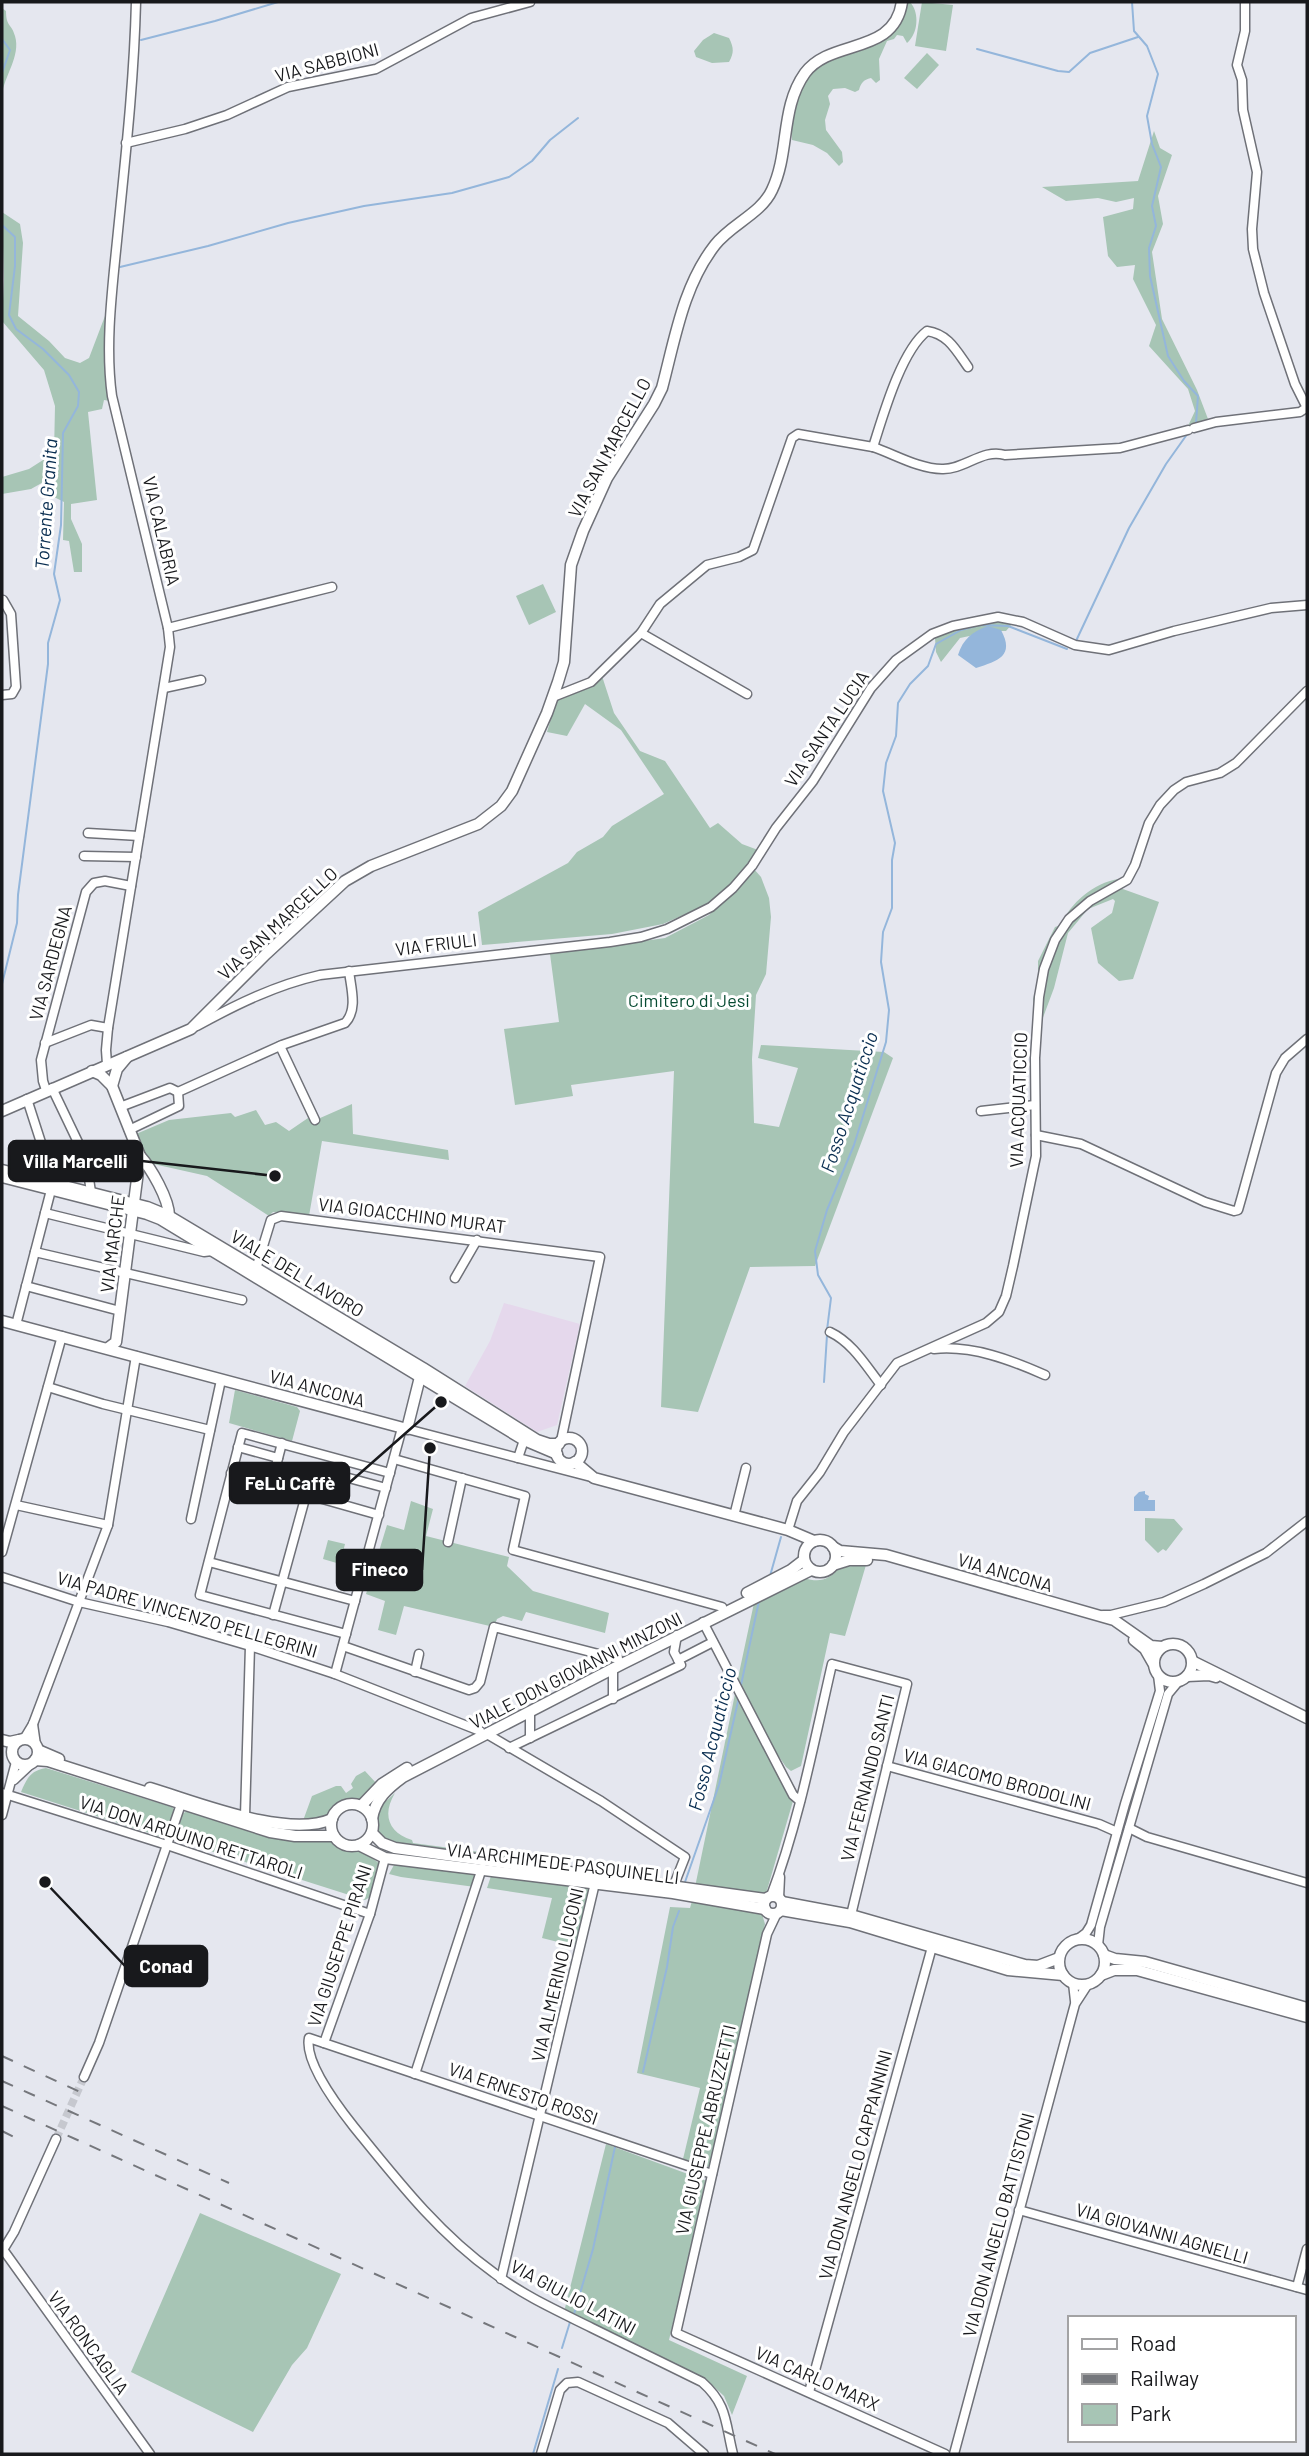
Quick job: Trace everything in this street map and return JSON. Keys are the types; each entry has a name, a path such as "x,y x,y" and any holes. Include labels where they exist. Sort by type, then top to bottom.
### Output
{"main road":[{"name":"VIA SAN MARCELLO","path":"2,1111 191,1029 345,881 371,866 457,833 491,815 512,791 553,697 564,662 571,565 583,531 607,478 658,397 693,280 717,242 763,203 772,190 778,172 790,100 799,82 819,58 867,44 883,34 894,22 902,2"},
{"path":"113,1081 120,1064 130,1055"},
{"path":"107,1064 129,1130 140,1156 167,1203 169,1216"},
{"path":"92,1071 113,1081"},
{"name":"VIA MARCHE","path":"117,1336 140,1156"},
{"name":"VIALE DEL LAVORO","path":"2,1170 52,1186 169,1216 423,1368 537,1440 562,1447"},
{"name":"VIALE DEL LAVORO","path":"2,1177 91,1192 160,1219 524,1440 562,1447 581,1445 578,1460"},
{"name":"VIA ANCONA","path":"2,1321 405,1429"},
{"path":"108,1348 115,1345 117,1336"},
{"path":"117,1336 136,1356"},
{"path":"405,1429 420,1377"},
{"name":"VIALE DEL LAVORO","path":"562,1447 568,1464 578,1460 610,1481"},
{"name":"VIA ANCONA","path":"578,1460 594,1478 788,1530 814,1541"},
{"path":"788,1530 811,1570 822,1573 834,1565 836,1554 833,1547 825,1541 814,1541 804,1556"},
{"name":"VIA ANCONA","path":"833,1547 841,1551 886,1555 1114,1620 1151,1646 1179,1645 1186,1650 1192,1661 1307,1718"},
{"name":"VIALE DON GIOVANNI MINZONI","path":"372,1833 372,1819 377,1802 394,1784 484,1733 791,1570 804,1556"},
{"name":"VIA ANCONA","path":"834,1565 858,1559 886,1561 1111,1625 1145,1649 1157,1675 1167,1681 1209,1675 1243,1686"},
{"name":"VIALE DON GIOVANNI MINZONI","path":"15,1760 23,1765 35,1755 50,1756 274,1824 297,1826 323,1823 332,1819 341,1808 361,1806 396,1774 530,1712 616,1664 811,1570"},
{"path":"1153,1663 1162,1647"},
{"path":"1182,1679 1191,1669 1192,1661"},
{"path":"15,1760 13,1746 21,1739"},
{"name":"VIALE DON GIOVANNI MINZONI","path":"2,1740 31,1740 35,1755 47,1761 270,1832 295,1836 334,1836 345,1845 359,1845"},
{"path":"2,1749 15,1760"},
{"path":"361,1806 368,1811 372,1819"},
{"path":"332,1819 334,1836"},
{"path":"359,1845 372,1833"},
{"name":"VIA ARCHIMEDE PASQUINELLI","path":"372,1833 382,1843 395,1848 674,1885 774,1905 850,1922 1008,1969 1063,1975"},
{"name":"VIA ARCHIMEDE PASQUINELLI","path":"359,1845 386,1858 851,1916 1025,1965 1038,1966 1059,1958"},
{"path":"1087,1984 1073,1983 1063,1975 1059,1958 1066,1945 1079,1939 1092,1941 1115,1959 1144,1962 1307,2008"},
{"path":"1101,1950 1105,1961 1101,1975"},
{"path":"1101,1975 1114,1970 1137,1970 1307,2017"},
{"name":"VIA DON ANGELO BATTISTONI","path":"1087,1984 1101,1975"}],"street":[{"name":"VIA CALABRIA","path":"107,1064 108,1028 170,647 168,628 111,385 115,268 136,2"},
{"name":"VIA SABBIONI","path":"126,143 185,129 227,115 288,87 376,69 471,18 530,2"},
{"path":"553,697 591,682 641,633 660,604 707,565 739,557 753,550 792,438 798,434 873,447 942,470 958,467 996,452 1005,455 1120,448 1216,422 1300,412 1307,408 1264,293 1254,249 1252,229 1257,172 1243,110 1242,80 1237,65 1245,31 1245,2"},
{"path":"873,447 892,388 918,338 927,331 939,333 951,342 968,367"},
{"path":"168,628 332,587"},
{"path":"2,695 15,691 16,671 11,614 3,600"},
{"name":"VIA SANTA LUCIA","path":"692,918 722,898 752,866 776,828 823,766 882,674 896,660 933,634 960,624 998,617 1023,622 1075,645 1109,650 1271,608 1307,605"},
{"path":"641,633 747,694"},
{"path":"164,688 201,680"},
{"name":"VIA ACQUATICCIO","path":"788,1530 797,1501 897,1363 986,1323 999,1311 1008,1286 1036,1156 1035,1058 1039,997 1044,969 1055,940 1069,919 1090,901 1127,880 1149,824 1160,805 1174,790 1186,782 1220,773 1236,763 1307,691"},
{"path":"89,833 139,836"},
{"path":"84,856 136,857"},
{"name":"VIA SARDEGNA","path":"91,1192 86,1159 43,1081 41,1059 86,892 94,883 105,881 131,886"},
{"name":"VIA FRIULI","path":"191,1029 290,981 349,971 610,942 641,937 692,918"},
{"path":"120,1107 170,1088 178,1091 280,1046 345,1023 350,1019 353,1007 349,971"},
{"path":"218,1002 234,1006"},
{"path":"45,1043 91,1025 108,1028"},
{"path":"1035,1136 1081,1144 1205,1202 1238,1210 1280,1065 1307,1039"},
{"path":"280,1046 315,1120"},
{"path":"129,1130 179,1106 178,1091"},
{"path":"16,1325 52,1186 27,1099"},
{"path":"981,1111 1035,1105"},
{"path":"45,1213 204,1252 212,1251"},
{"name":"VIA GIOACCHINO MURAT","path":"256,1269 271,1220 281,1216 600,1256 563,1428 562,1447"},
{"path":"455,1278 477,1240"},
{"path":"35,1252 242,1300"},
{"path":"26,1286 120,1311"},
{"path":"830,1332 842,1339 858,1355 881,1385"},
{"path":"2,1552 62,1336"},
{"path":"924,1350 949,1347 983,1353 1045,1375"},
{"path":"21,1739 33,1724 108,1525 125,1409 136,1356"},
{"path":"191,1519 221,1380"},
{"path":"48,1387 103,1404 210,1430"},
{"path":"335,1674 394,1459 405,1429"},
{"name":"VIA ANCONA","path":"405,1429 594,1478"},
{"path":"346,1634 200,1595 238,1447 242,1433 390,1473"},
{"path":"518,1458 524,1440"},
{"path":"271,1485 282,1443"},
{"path":"238,1447 278,1458"},
{"path":"541,1464 553,1464 562,1447"},
{"path":"394,1459 525,1496 513,1550 722,1607"},
{"path":"734,1516 746,1468"},
{"path":"231,1473 379,1515"},
{"path":"345,1477 386,1488"},
{"path":"448,1542 462,1478"},
{"path":"273,1615 306,1495"},
{"path":"16,1505 108,1525"},
{"path":"1096,1614 1111,1615 1164,1602 1266,1553 1307,1521"},
{"path":"209,1562 355,1601"},
{"name":"VIA PADRE VINCENZO PELLEGRINI","path":"2,1577 79,1602 168,1622 250,1646 335,1674 484,1733 601,1801 685,1857 674,1885"},
{"path":"703,1622 793,1795 800,1801"},
{"path":"343,1646 462,1689 475,1688 480,1682 494,1627 616,1664 613,1699"},
{"path":"509,1748 681,1665 674,1652 677,1635"},
{"path":"678,1660 713,1642"},
{"path":"245,1816 250,1646"},
{"path":"415,1672 419,1654"},
{"name":"VIA FERNANDO SANTI","path":"832,1664 907,1684 851,1916"},
{"name":"VIA GIUSEPPE ABRUZZETTI","path":"676,2333 780,1870 800,1801 832,1664"},
{"path":"1079,1939 1091,1925 1160,1691 1157,1675"},
{"path":"1101,1950 1098,1933 1168,1694 1182,1679"},
{"path":"530,1712 530,1738"},
{"path":"2,1815 5,1794 35,1755 33,1724"},
{"path":"12,1782 15,1760"},
{"name":"VIA GIACOMO BRODOLINI","path":"887,1766 1118,1829"},
{"name":"VIA DON ARDUINO RETTAROLI","path":"5,1794 167,1845 370,1914"},
{"path":"84,2077 99,2043 181,1804"},
{"path":"1128,1832 1307,1883"},
{"name":"VIA GIUSEPPE PIRANI","path":"324,2043 370,1914 386,1858"},
{"path":"415,2074 482,1868"},
{"name":"VIA ALMERINO LUCONI","path":"501,2279 595,1883"},
{"name":"VIA DON ANGELO CAPPANNINI","path":"809,2392 932,1947"},
{"name":"VIA DON ANGELO BATTISTONI","path":"1073,1983 1076,2004"},
{"name":"VIA DON ANGELO BATTISTONI","path":"954,2454 1076,2004 1087,1984"},
{"name":"VIA GIULIO LATINI","path":"324,2043 309,2038 309,2050 320,2076 345,2115 410,2197 453,2240 501,2279 566,2316 702,2382 716,2394 723,2407 733,2454"},
{"name":"VIA ERNESTO ROSSI","path":"324,2043 712,2174"},
{"path":"3,2249 14,2232 56,2139"},
{"name":"VIA GIOVANNI AGNELLI","path":"1019,2210 1307,2290"},
{"name":"VIA RONCAGLIA","path":"3,2249 150,2454"},
{"path":"1297,2287 1307,2249"},
{"name":"VIA CARLO MARX","path":"676,2333 945,2454"},
{"path":"541,2454 556,2398 567,2383 578,2382 668,2423 704,2454"}],"shaded area":[{"path":"504,1303 580,1324 557,1425 537,1432 465,1386 490,1341"}],"green space":[{"path":"906,2 910,2 915,12 914,34 907,43 903,36 897,35 887,41 879,59 880,80 876,83 871,78 866,80 855,92 845,88 833,89 828,96 830,104 825,120 826,130 842,152 843,162 839,166 827,153 813,145 792,140 791,117 804,78 816,64 875,42"},
{"path":"922,2 953,5 946,51 915,46"},
{"path":"2,8 6,11 7,20 14,32 16,51 2,95"},
{"path":"714,33 729,38 733,50 729,62 712,63 696,57 694,51 703,40"},
{"path":"927,53 939,65 917,89 904,78"},
{"path":"1154,131 1160,148 1172,155 1158,196 1163,224 1152,252 1162,319 1197,390 1208,419 1188,426 1195,411 1188,389 1149,346 1156,325 1133,279 1135,265 1117,267 1108,256 1103,217 1133,209 1134,198 1116,202 1098,198 1066,201 1042,187 1138,181"},
{"path":"2,212 20,224 23,243 18,316 65,358 80,363 89,358 105,316 110,315 110,401 104,400 102,409 88,412 97,500 71,504 71,519 82,544 82,572 74,572 69,541 63,540 64,502 54,497 56,475 31,489 2,494 2,477 29,469 54,453 55,406 44,370 2,321"},
{"path":"543,584 556,612 529,625 516,596"},
{"path":"1002,620 1012,624 1006,631 960,638 941,662 936,652 935,638 940,633"},
{"path":"602,676 614,713 640,751 665,761 710,828 718,823 742,844 758,850 740,877 715,901 663,924 612,934 482,945 478,912 568,863 577,852 603,837 612,826 664,794 621,730 585,704 567,736 547,732 557,698"},
{"name":"Cimitero di Jesi","path":"753,868 761,877 769,898 771,917 766,974 756,995 752,1059 754,1123 779,1127 798,1068 758,1058 761,1045 884,1052 893,1058 815,1266 750,1267 698,1412 661,1407 674,1071 571,1085 573,1096 515,1105 504,1029 559,1022 550,954 665,938 709,915"},
{"path":"1118,879 1120,888 1159,902 1133,979 1119,981 1098,963 1091,928 1112,913 1115,901 1113,899 1088,909 1068,933 1054,988 1038,1031 1033,999 1038,984 1038,961 1055,927 1061,925 1070,909 1084,895 1100,885"},
{"path":"352,1104 353,1134 448,1150 449,1160 322,1141 309,1216 273,1212 269,1216 207,1176 149,1163 136,1134 169,1120 231,1113 235,1117 256,1110 265,1125 276,1122 289,1131 308,1118 311,1122"},
{"path":"235,1390 297,1407 300,1411 292,1441 229,1423"},
{"path":"411,1501 433,1509 426,1536 509,1557 507,1566 533,1591 609,1613 605,1633 526,1612 522,1621 503,1616 497,1619 494,1627 404,1606 396,1635 378,1630 385,1601 366,1594 387,1525 404,1530"},
{"path":"1145,1518 1174,1519 1183,1529 1166,1551 1163,1549 1158,1553 1145,1540"},
{"path":"328,1540 345,1544 340,1564 323,1559"},
{"path":"866,1565 845,1636 830,1633 801,1766 791,1771 769,1742 738,1678 754,1603 804,1578 824,1579 840,1567"},
{"path":"735,1694 793,1801 765,1897 695,1887"},
{"path":"46,1768 172,1807 175,1810 165,1838 21,1792 30,1776"},
{"path":"365,1771 377,1784 358,1803 342,1806 331,1819 306,1822 304,1818 312,1796 336,1786 341,1786 346,1793 353,1788 351,1784 356,1776"},
{"path":"395,1793 389,1808 390,1822 397,1833 413,1843 556,1862 557,1857 563,1864 403,1848 385,1841 378,1834 377,1817 384,1803"},
{"path":"187,1811 274,1838 301,1842 333,1841 346,1850 363,1851 380,1864 370,1897 365,1900 176,1840 182,1814"},
{"path":"394,1865 478,1875 475,1887 389,1874"},
{"path":"491,1876 592,1889 574,1946 542,1938 552,1898 487,1888"},
{"path":"692,1901 762,1914 765,1924 710,2167 683,2159 700,2088 637,2073 670,1907 690,1908"},
{"path":"606,2144 707,2181 669,2340 747,2376 732,2415 724,2396 710,2383 564,2312"},
{"path":"200,2213 341,2274 307,2348 292,2365 253,2432 131,2372"}],"water":[{"path":"988,626 1001,630 1005,639 1005,652 997,660 976,668 958,655 969,637"},
{"path":"1145,1491 1149,1496 1148,1500 1155,1500 1155,1511 1134,1511 1134,1497"}],"waterway":[{"path":"141,40 278,2"},
{"name":"Fosso Acquaticcio","path":"1132,2 1134,31 1147,46 1158,74 1147,116 1152,144 1161,167 1152,206 1156,226 1149,248 1150,276 1168,356 1184,381 1198,396 1196,423"},
{"path":"977,49 1069,72 1090,53 1138,37"},
{"name":"Torrente Granita","path":"2,39 10,50 2,73"},
{"path":"120,267 288,223 364,206 452,193 509,177 532,161 550,140 578,118"},
{"name":"Torrente Granita","path":"2,225 15,237 15,266 9,315 16,329 43,349 69,375 79,392 78,406 63,433 61,525 54,574 60,600 48,643 48,664 18,895 17,923 2,984"},
{"name":"Fosso Acquaticcio","path":"1076,641 1129,528 1166,464 1188,433"},
{"name":"Fosso Acquaticcio","path":"827,1330 831,1298 818,1275 815,1251 827,1210 854,1145 886,1042 889,1010 881,962 883,932 892,908 892,860 895,843 883,791 886,763 896,736 898,703 910,684 928,666 936,644 961,630 980,625 1008,626 1067,649"},
{"name":"Fosso Acquaticcio","path":"824,1382 827,1335"},
{"path":"770,1576 781,1537"},
{"name":"Fosso Acquaticcio","path":"741,1685 759,1601"},
{"name":"Fosso Acquaticcio","path":"685,1882 719,1785 739,1697"},
{"name":"Fosso Acquaticcio","path":"643,2072 667,1967 673,1927 679,1911"},
{"name":"Fosso Acquaticcio","path":"574,2314 593,2249 615,2147"},
{"name":"Fosso Acquaticcio","path":"562,2348 570,2322"},
{"name":"Fosso Acquaticcio","path":"533,2454 558,2369"}],"tunnel":[{"path":"56,2139 84,2077"}],"railway":[{"path":"2,2056 80,2092"},
{"path":"2,2081 229,2183"},
{"path":"2,2106 775,2454"},
{"path":"2,2131 16,2138"}],"place":[{"name":"Villa Marcelli","path":"275,1176"},
{"name":"FeLù Caffè","path":"441,1402"},
{"name":"Fineco","path":"430,1448"},
{"name":"Conad","path":"45,1882"}]}
